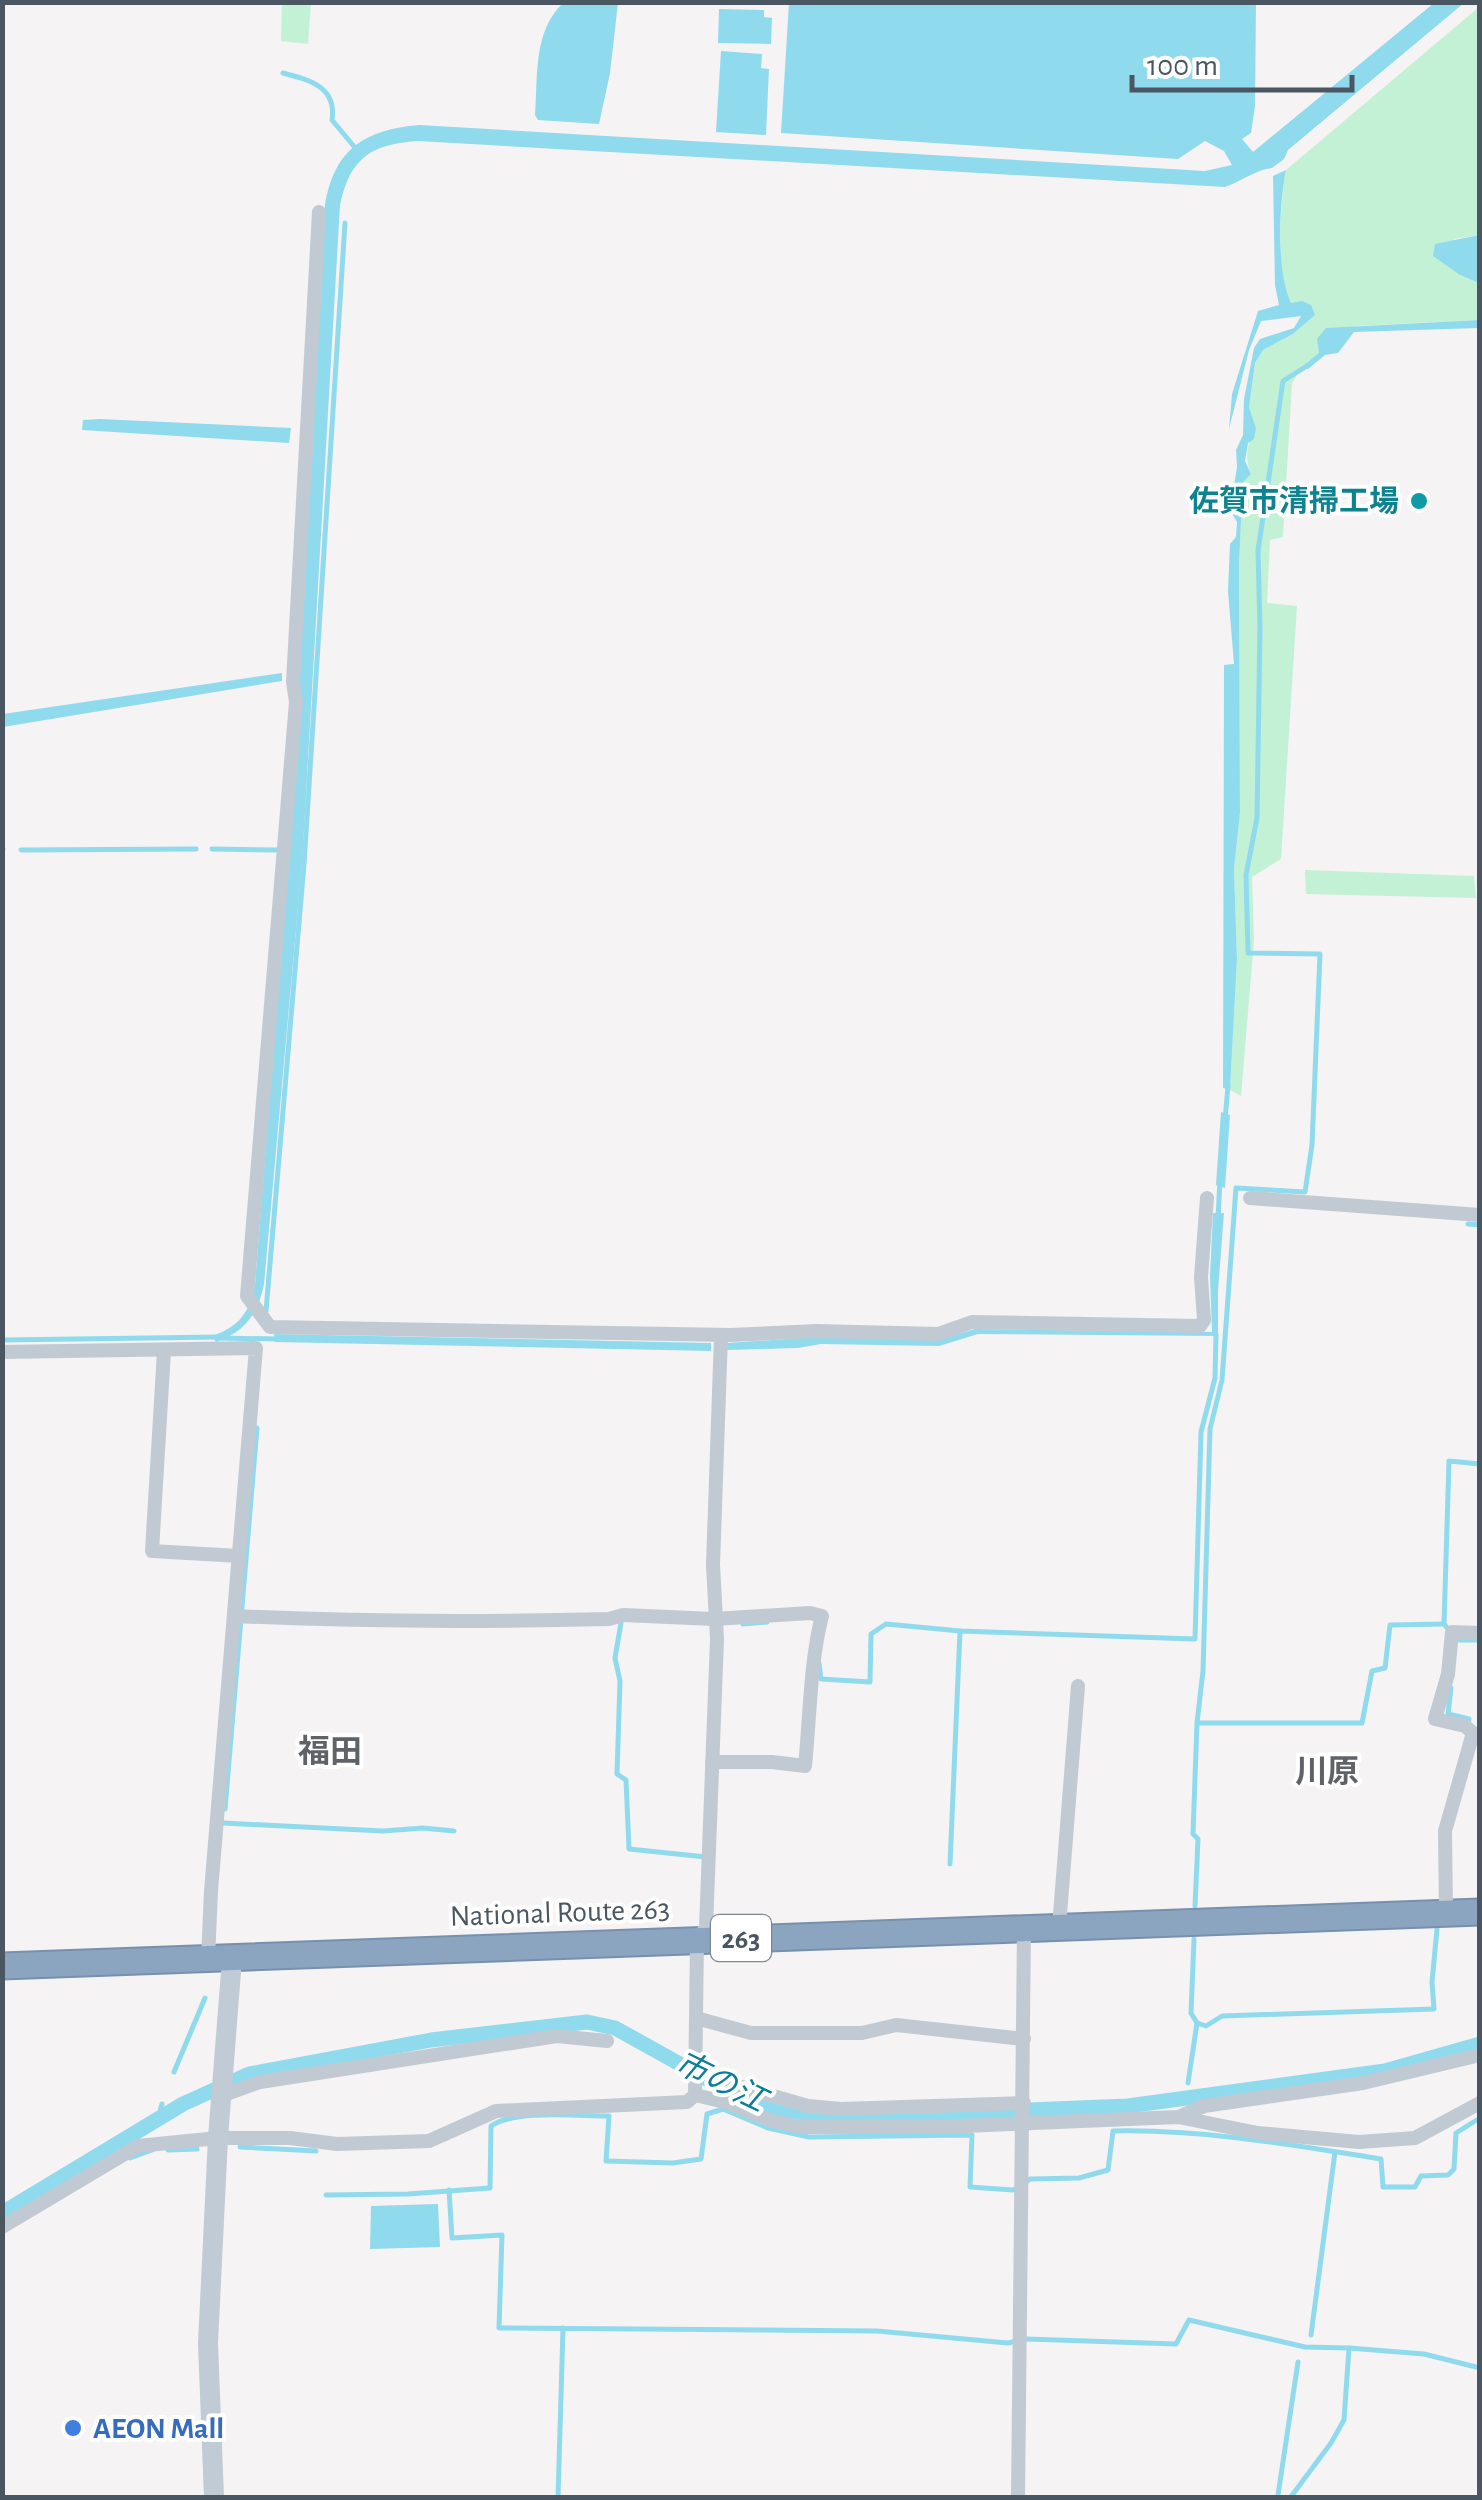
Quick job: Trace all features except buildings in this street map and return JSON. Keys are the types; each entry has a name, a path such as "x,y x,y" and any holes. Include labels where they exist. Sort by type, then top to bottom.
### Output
{"highway":[{"name":"National Route 263","path":"2,1966 1480,1912"}],"street":[{"path":"320,212 293,676 296,702 247,1296 270,1328 720,1343 816,1330 938,1334 972,1322 1200,1326 1204,1320 1201,1277 1207,1198"},
{"path":"1250,1198 1472,1214"},
{"path":"2,2227 138,2146 218,2138 290,2138 337,2144 429,2141 496,2111 687,2102 695,2089 697,1940 706,1928 717,1762 714,1619 720,1343"},
{"path":"2,1352 256,1348 240,1556 241,1616 211,1891 220,1959 222,2086 208,2343 214,2498"},
{"path":"164,1351 152,1551 240,1556"},
{"path":"241,1616 343,1622 714,1619 810,1613 822,1616 814,1646 806,1766 717,1762"},
{"path":"1446,1913 1445,1832 1469,1730 1436,1719 1448,1674 1451,1638 1480,1633"},
{"path":"1059,1927 1078,1686"},
{"path":"1018,2498 1024,1929"},
{"path":"696,2018 751,2033 862,2033 896,2024 1024,2039"},
{"path":"222,2086 557,2036 606,2041"},
{"path":"1178,2117 1204,2106 1363,2083 1480,2055"},
{"path":"696,2064 738,2086 808,2106 840,2109 1024,2103"},
{"path":"695,2089 769,2120 800,2127 1024,2125 1178,2117 1258,2133 1359,2142 1414,2138 1480,2102"}],"green space":[{"path":"282,3 311,3 308,44 281,41"},
{"path":"1479,7 1479,235 1454,239 1460,275 1479,283 1479,320 1356,326 1303,366 1292,383 1283,537 1270,540 1267,603 1297,606 1281,859 1252,877 1254,940 1241,1096 1230,1090 1237,959 1234,869 1240,813 1239,562 1243,481 1251,474 1248,451 1256,428 1249,407 1255,363 1263,350 1293,334 1315,315 1293,304 1283,280 1281,219 1286,170"},
{"path":"1305,870 1474,876 1476,898 1306,894"}],"water":[{"path":"563,3 618,3 599,124 538,120 535,115 542,41 553,14"},
{"path":"789,3 1256,3 1255,106 1251,133 1242,139 1253,152 1434,3 1464,3 1288,150 1284,159 1225,187 418,141 375,150 357,165 340,205 302,863 264,1284 249,1320 235,1333 216,1342 212,1336 236,1323 246,1310 255,1284 301,703 298,675 325,204 336,169 345,156 368,137 419,125 1205,171 1232,165 1224,151 1205,141 1178,159 781,133"},
{"path":"719,9 764,10 764,17 772,18 771,44 718,43"},
{"path":"721,51 762,54 761,68 769,69 766,135 716,132"},
{"path":"1286,170 1281,256 1286,290 1291,303 1302,301 1311,305 1315,315 1293,334 1263,350 1255,363 1249,407 1256,428 1245,461 1251,474 1243,482 1239,563 1240,813 1234,869 1237,959 1230,1090 1223,1088 1224,665 1234,664 1228,591 1230,544 1236,537 1237,522 1230,510 1254,348 1260,339 1294,328 1301,316 1261,321 1249,350 1229,429 1232,394 1258,311 1279,305 1275,285 1273,176"},
{"path":"1479,235 1479,283 1433,256 1435,244"},
{"path":"1479,320 1479,328 1354,332 1338,353 1325,355 1308,369 1303,366 1319,353 1317,339 1326,328"},
{"path":"83,420 291,428 289,443 82,430"},
{"path":"282,673 282,681 3,727 3,714"},
{"path":"1221,1112 1230,1115 1225,1188 1216,1185"},
{"path":"1213,1213 1224,1213 1218,1336 978,1334 939,1346 821,1344 727,1350 727,1343 817,1337 941,1339 975,1329 1212,1332"},
{"path":"274,1334 711,1343 711,1351 275,1342"},
{"path":"438,2204 440,2247 370,2249 371,2206"}],"waterway":[{"path":"283,73 312,82 326,92 332,120 357,150"},
{"path":"266,1311 304,864 345,223"},
{"path":"1195,1906 1198,1839 1193,1834 1203,1671 1210,1429 1222,1380 1236,1188 1305,1192 1312,1145 1320,954 1248,953 1246,875 1257,818 1258,551 1283,381 1310,364"},
{"path":"21,850 196,849"},
{"path":"212,849 277,850"},
{"path":"1225,1120 1228,1086"},
{"path":"1218,1219 1220,1180"},
{"path":"1468,1224 1480,1225"},
{"path":"819,1663 821,1679 870,1682 871,1634 886,1624 960,1631 1195,1639 1201,1432 1215,1378 1216,1334"},
{"path":"2,1340 219,1337"},
{"path":"218,1338 277,1339"},
{"path":"225,1809 257,1428"},
{"path":"1449,1630 1444,1624 1449,1461 1480,1464"},
{"path":"618,1620 621,1623 615,1658 620,1681 617,1774 626,1780 629,1849 706,1857"},
{"path":"743,1624 767,1622"},
{"path":"1198,1723 1362,1723 1372,1671 1385,1668 1390,1625 1444,1624"},
{"path":"950,1864 960,1631"},
{"path":"1456,1640 1480,1640"},
{"path":"1451,1688 1448,1714 1469,1719 1468,1724"},
{"path":"223,1823 454,1831"},
{"path":"1188,2083 1197,2023 1206,2026 1222,2016 1434,2009 1432,1982 1437,1929"},
{"path":"1194,1939 1191,2013 1197,2023"},
{"path":"174,2072 205,1998"},
{"name":"市の江","path":"2,2213 183,2104 249,2074 431,2040 587,2022 615,2028 732,2093 765,2106 829,2118 1128,2106 1385,2071 1480,2044"},
{"path":"158,2119 162,2104"},
{"path":"326,2195 490,2188 491,2126 531,2115 609,2116 606,2161 673,2163 701,2159 707,2114 723,2109 768,2128 809,2137 972,2135 970,2187 1017,2188"},
{"path":"1026,2182 1079,2178 1108,2170 1113,2131 1147,2131 1247,2139 1381,2159 1383,2187 1415,2187 1421,2176 1448,2175 1454,2169 1456,2133 1480,2118"},
{"path":"240,2147 316,2151"},
{"path":"168,2150 197,2149"},
{"path":"130,2158 152,2150"},
{"path":"1311,2335 1335,2152"},
{"path":"449,2190 452,2238 502,2235 499,2328 877,2331 1008,2343 1027,2339 1176,2344 1189,2320 1305,2347 1349,2348"},
{"path":"558,2498 563,2328"},
{"path":"1290,2498 1344,2420 1349,2348 1424,2354 1480,2368"},
{"path":"1278,2495 1298,2362"}],"place":[{"name":"佐賀市清掃工場","path":"1419,501"},
{"name":"AEON Mall","path":"73,2428"}],"district":[{"name":"福田","path":"330,1751"},
{"name":"川原","path":"1327,1771"}]}
